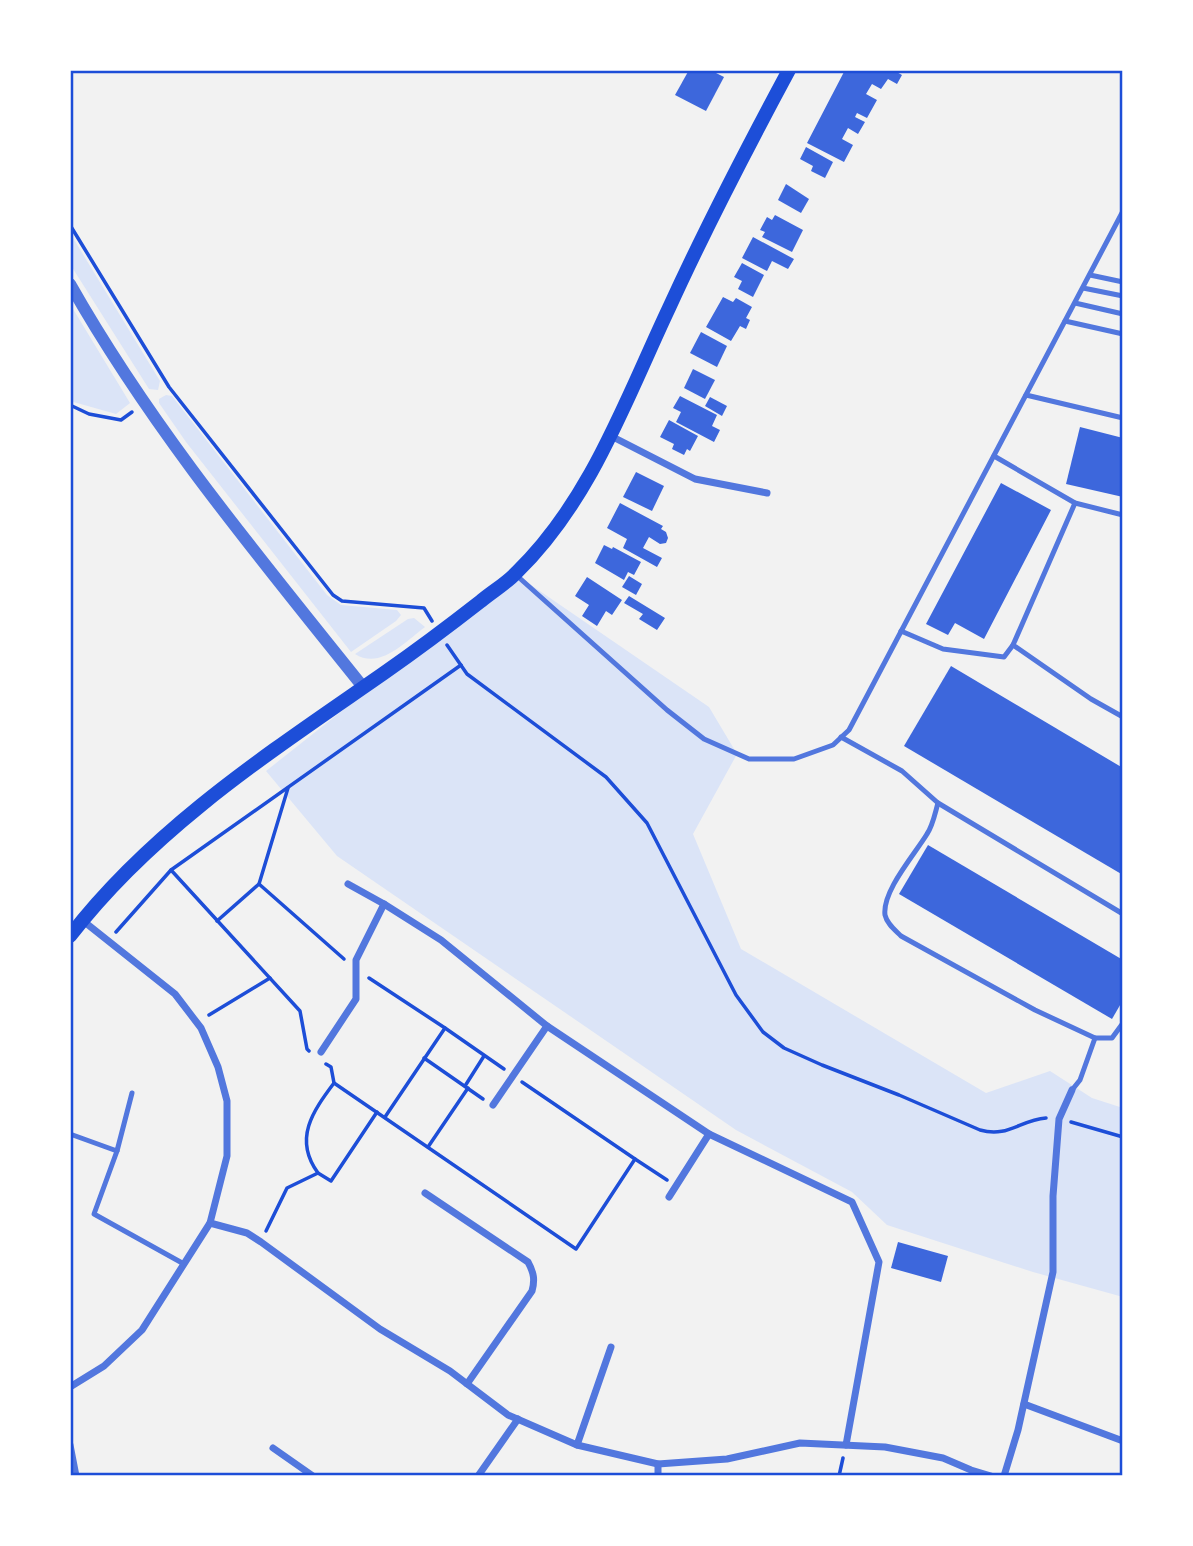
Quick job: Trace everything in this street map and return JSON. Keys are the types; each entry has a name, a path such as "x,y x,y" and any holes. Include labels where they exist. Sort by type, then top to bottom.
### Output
{"main road":[{"path":"70,936 149,850 227,784 440,634 515,574 545,543 572,507 689,265 789,70"}],"street":[{"path":"70,284 144,404 242,536 363,687"},
{"path":"609,435 695,479 767,494"},
{"path":"348,884 441,940 547,1026 709,1134 852,1202 879,1262 846,1445"},
{"path":"319,1054 356,999 356,960 384,904"},
{"path":"70,1387 104,1366 142,1330 210,1223 227,1156 227,1101 218,1067 197,1022 176,994 82,920"},
{"path":"493,1105 547,1026"},
{"path":"1004,1476 1024,1404 1053,1272 1059,1119 1072,1090"},
{"path":"669,1197 709,1134"},
{"path":"425,1193 528,1262 533,1271 535,1281 532,1291 467,1384"},
{"path":"210,1223 247,1233 380,1329 467,1384 508,1415 577,1445 658,1464 727,1459 800,1443 885,1447 943,1458 991,1476"},
{"path":"577,1445 611,1347"},
{"path":"1024,1404 1123,1441"},
{"path":"478,1476 518,1419"},
{"path":"70,1445 76,1476"},
{"path":"273,1448 313,1476"},
{"path":"658,1464 658,1476"}],"lane":[{"path":"515,574 667,710 704,739 749,760 794,759 833,745 849,730 1123,211"},
{"path":"1090,275 1123,282"},
{"path":"1083,288 1123,296"},
{"path":"1075,303 1123,314"},
{"path":"1065,321 1123,334"},
{"path":"1026,395 1123,418"},
{"path":"994,456 1076,503 1123,515"},
{"path":"901,631 943,649 1004,657 1013,645 1076,503"},
{"path":"1013,645 1091,699 1123,717"},
{"path":"841,737 902,772 939,803 1123,914"},
{"path":"939,803 929,831 887,900 885,914 889,924 901,936 1035,1010 1095,1038 1112,1038 1123,1023"},
{"path":"1072,1090 1080,1080 1095,1038"},
{"path":"132,1093 117,1152 94,1213 184,1264"},
{"path":"70,1133 117,1152"}],"path":[{"path":"70,225 169,387 332,595 342,601 424,608 467,674 607,777 647,823 736,995 763,1032 784,1048 986,1132 1003,1132 1031,1120 1044,1118 1059,1119 1123,1137"},
{"path":"70,405 89,414 121,419 169,387"},
{"path":"108,942 171,870 461,665"},
{"path":"217,920 259,884 289,786"},
{"path":"171,870 300,1011 307,1049 319,1054"},
{"path":"259,884 356,970 677,1187"},
{"path":"197,1022 270,978"},
{"path":"385,1117 445,1028"},
{"path":"428,1147 484,1056"},
{"path":"425,1058 493,1105"},
{"path":"324,1062 331,1067 334,1083 576,1249 635,1159"},
{"path":"334,1083 312,1112 307,1131 310,1161 318,1173 331,1181 377,1112"},
{"path":"261,1242 287,1188 318,1173"},
{"path":"839,1476 846,1445"}],"shaded area":[{"path":"70,233 160,381 158,390 149,389 70,264"},
{"path":"70,304 130,403 116,414 70,401"},
{"path":"166,395 172,396 327,595 341,605 397,610 401,615 396,621 351,652 186,442 159,403 159,399"},
{"path":"515,574 709,707 737,754 693,834 741,949 986,1093 1050,1071 1092,1098 1123,1108 1123,1297 1033,1272 887,1225 852,1192 736,1130 337,856 266,771"},
{"path":"414,618 425,627 392,652 374,659 355,654 408,619"}],"building":[{"path":"689,70 710,70 724,77 706,111 675,95"},
{"path":"845,70 893,70 902,75 897,84 888,79 881,89 872,84 866,94 877,100 867,118 857,113 855,117 865,122 858,134 848,128 842,139 853,145 844,162 807,143"},
{"path":"806,147 833,162 825,178 811,171 813,166 800,159"},
{"path":"786,184 809,199 801,213 778,200"},
{"path":"775,215 803,230 792,252 762,237 765,232 760,230 767,217 772,220"},
{"path":"753,237 794,259 788,269 772,261 767,271 742,258"},
{"path":"742,263 764,275 753,297 738,289 742,281 734,277"},
{"path":"723,297 733,302 736,298 752,307 746,318 750,320 746,329 740,326 731,341 706,327"},
{"path":"701,332 727,346 717,367 690,353"},
{"path":"693,369 715,380 705,399 684,388"},
{"path":"680,396 717,415 712,426 720,430 714,442 676,422 681,412 673,408"},
{"path":"710,397 727,406 722,416 705,406"},
{"path":"669,420 698,436 690,451 687,449 684,455 672,449 674,444 660,437"},
{"path":"1080,427 1123,438 1123,497 1066,484"},
{"path":"636,472 664,486 652,511 623,497"},
{"path":"1001,483 1051,510 984,639 955,623 948,635 926,624"},
{"path":"620,503 663,526 661,529 666,532 668,538 666,543 660,544 649,537 643,548 662,558 657,567 623,548 627,539 607,528"},
{"path":"604,545 641,562 634,575 628,572 624,580 595,563"},
{"path":"629,576 642,584 636,595 622,587"},
{"path":"587,577 622,600 612,615 606,611 597,626 582,616 589,605 575,596"},
{"path":"629,596 665,618 657,630 639,619 643,614 624,603"},
{"path":"951,666 1123,768 1123,875 904,746"},
{"path":"928,845 1123,960 1123,1000 1112,1019 899,894"},
{"path":"898,1242 948,1256 941,1282 891,1268"}]}
